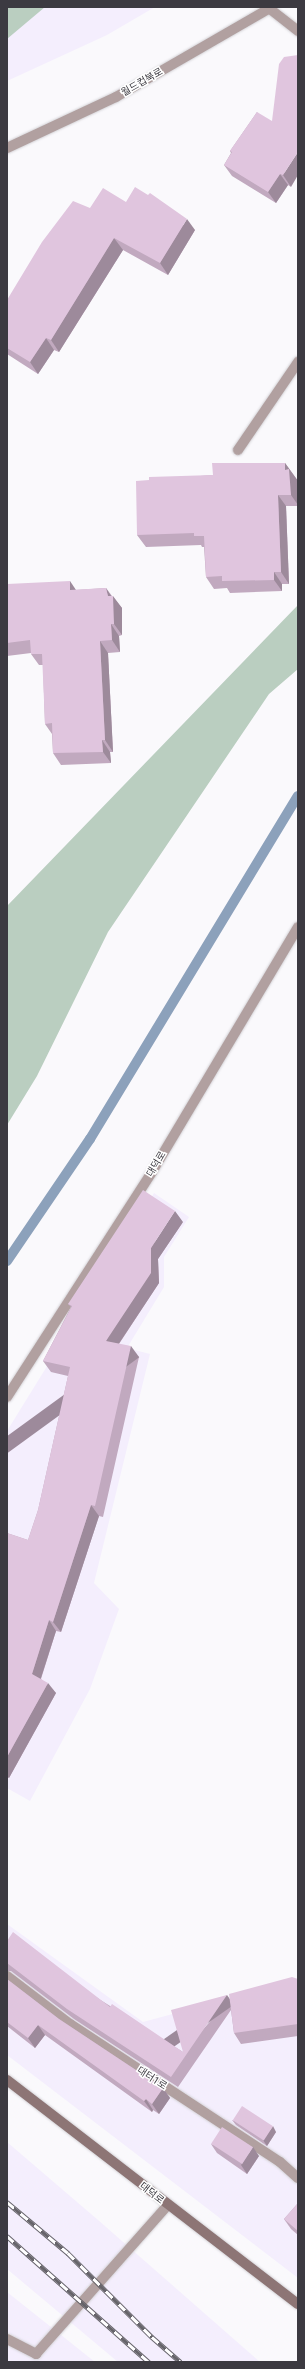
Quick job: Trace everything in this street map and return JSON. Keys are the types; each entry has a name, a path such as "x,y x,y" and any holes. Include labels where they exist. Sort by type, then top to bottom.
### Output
{"street":[{"path":"271,8 298,31"},
{"name":"월드컵북로","path":"7,148 116,97 271,8"},
{"path":"238,450 298,362"},
{"name":"대덕로","path":"7,1397 152,1172 298,927"},
{"name":"대터1로","path":"7,1976 70,2024 280,2162 298,2178"},
{"name":"대덕로","path":"7,2080 298,2304"},
{"path":"7,2339 34,2358 168,2205"}],"shaded area":[{"path":"7,7 155,7 107,35 7,81"},
{"path":"154,1193 189,1217 164,1257 164,1287 127,1348 150,1354 94,1583 119,1609 90,1689 30,1801 7,1788 7,1431"},
{"path":"7,1924 143,2022 298,1980 298,2278 7,2055"},
{"path":"7,2142 260,2362 118,2362 7,2269"},
{"path":"7,2292 95,2362 7,2362"}],"green space":[{"path":"7,7 45,7 7,39"},
{"path":"298,605 298,669 269,694 108,932 37,1076 7,1125 7,906"}],"building":[{"path":"298,55 298,152 283,175 280,174 268,192 224,165 232,152 230,151 257,112 272,121 279,64 284,57"},
{"path":"135,187 148,195 150,193 187,219 160,263 114,238 51,340 46,338 30,362 7,348 7,300 42,242 73,201 90,208 103,188 126,202"},
{"path":"212,463 285,463 285,470 289,469 291,495 278,495 281,572 274,572 274,580 222,581 222,576 206,577 204,536 194,536 194,533 137,535 136,481 149,480 149,477 213,475"},
{"path":"70,581 70,590 106,588 108,596 113,596 114,624 111,624 112,640 100,641 105,740 102,740 103,752 53,753 52,723 45,724 42,654 31,654 30,640 7,643 7,584"},
{"path":"143,1190 175,1211 151,1248 151,1273 106,1341 131,1346 95,1506 91,1505 53,1622 49,1620 32,1674 48,1683 7,1757 7,1533 28,1540 38,1510 70,1367 43,1361 72,1306 68,1304"},
{"path":"13,1932 110,2007 112,2004 183,2052 171,2010 227,1995 171,2077 67,2009 7,1963 7,1941"},
{"path":"292,1977 298,1979 298,2024 234,2033 229,1994"},
{"path":"7,1979 59,2019 163,2088 152,2104 146,2099 144,2101 38,2025 28,2038 7,2022"},
{"path":"242,2106 273,2126 264,2140 233,2120"},
{"path":"222,2127 253,2147 242,2164 211,2144"},
{"path":"298,2203 298,2231 284,2219"}],"waterway":[{"path":"7,1261 90,1139 298,796"}],"railway":[{"path":"7,2202 68,2253 152,2337 181,2362"},
{"path":"7,2236 149,2362"}]}
